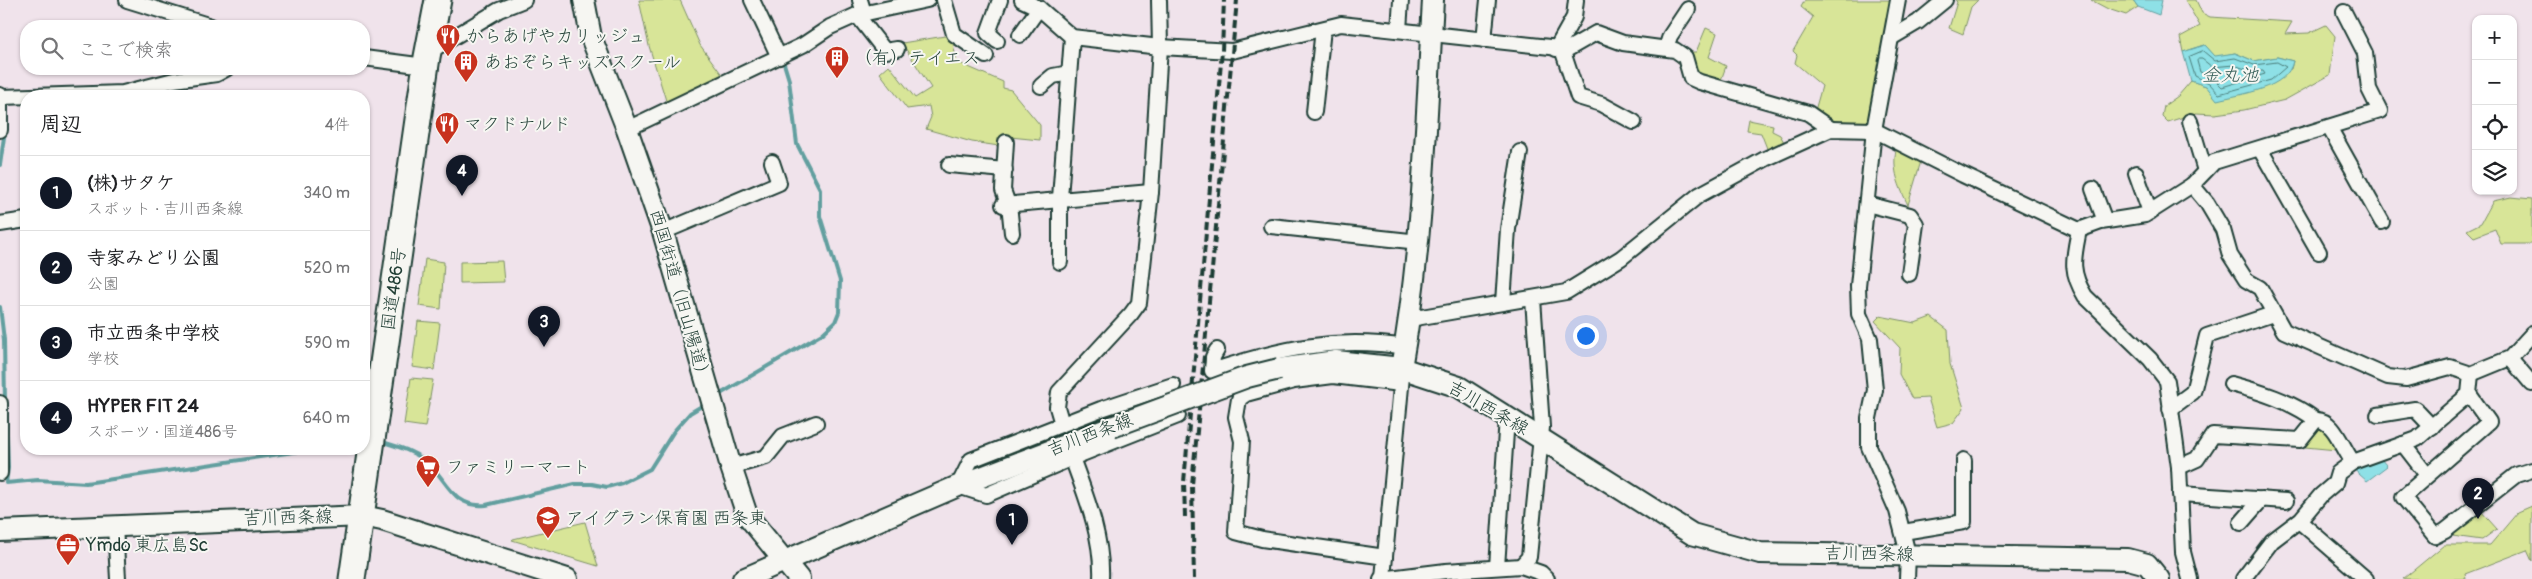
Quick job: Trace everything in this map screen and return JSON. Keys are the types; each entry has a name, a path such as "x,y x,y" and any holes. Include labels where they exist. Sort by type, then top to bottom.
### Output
{"highway":[{"name":"国道486号","path":"352,579 363,516 426,59 438,0"}],"main road":[{"name":"西国街道（旧山陽道）","path":"584,0 591,37 627,129 663,232 730,467 747,515 799,579"},
{"path":"1401,376 1410,319 1424,196 1433,0"},
{"name":"吉川西条線","path":"743,579 958,486 1247,377 1278,369 1336,361 1459,387 1692,534 1760,553 2128,558 2141,561 2156,573"},
{"name":"吉川西条線","path":"0,531 363,516 382,520 567,579"}],"street":[{"path":"127,0 192,20"},
{"path":"370,58 426,59 499,10 524,0"},
{"path":"752,0 779,57"},
{"path":"627,129 779,57 860,9 927,0"},
{"path":"944,0 954,34 986,56"},
{"path":"997,41 988,33 1000,0"},
{"path":"1022,0 1039,8 1072,37 1160,48 1232,51 1341,24 1559,49 1568,49 1596,32 1623,43 1674,50 1685,57 1691,78 1808,113 1830,129"},
{"path":"1062,424 1057,407 1059,392 1139,303 1151,192 1160,48 1159,0"},
{"path":"1399,30 1400,0"},
{"path":"1484,40 1488,0"},
{"path":"1576,0 1574,17 1559,49 1578,97 1601,104 1634,122"},
{"path":"1898,0 1874,130 1858,286 1859,314 1870,339 1875,390 1869,418 1869,447 1898,511 1908,554 1907,579"},
{"path":"1891,38 1918,22 1945,0"},
{"path":"1020,36 1039,8"},
{"path":"860,9 885,51 897,49"},
{"path":"1666,48 1670,36 1688,9"},
{"path":"1410,319 1566,292 1621,258 1699,195 1765,159 1830,129 1874,130 2079,230 2104,221 2145,216 2192,185 2214,162 2380,111 2369,89 2365,53 2344,12"},
{"path":"1314,112 1323,29"},
{"path":"1060,262 1060,198 1072,37"},
{"path":"1042,86 1052,76 1069,73"},
{"path":"135,90 174,80 210,75"},
{"path":"0,130 0,96 20,96"},
{"path":"2190,122 2205,171"},
{"path":"2330,127 2382,222"},
{"path":"1006,142 1004,190 1012,233"},
{"path":"2260,149 2319,252"},
{"path":"1503,302 1508,229 1520,152"},
{"path":"663,232 779,183 772,162"},
{"path":"949,165 1005,170"},
{"path":"2136,173 2150,212"},
{"path":"2192,185 2207,203 2223,230 2230,255 2246,280 2260,288 2284,331 2388,377 2406,379 2450,367 2471,374 2510,358 2532,334"},
{"path":"2093,189 2104,221"},
{"path":"1007,204 1060,198 1151,192"},
{"path":"1867,204 1910,215 1916,224 1909,274"},
{"path":"1,224 20,221"},
{"path":"1272,226 1419,242"},
{"path":"2079,230 2072,266 2077,283 2084,296 2158,367 2167,381 2179,467 2183,552 2190,579"},
{"path":"1521,566 1529,557 1538,453 1542,439 1533,299"},
{"path":"2170,408 2193,392 2207,336 2273,314"},
{"path":"1216,350 1213,356 1212,371 1273,352 1315,344 1347,343 1405,347"},
{"path":"2510,358 2532,384"},
{"path":"1231,364 1242,396"},
{"path":"2471,374 2469,394 2489,422 2403,497 2435,536 2445,531 2516,475 2532,470"},
{"path":"1385,557 1262,539 1236,532 1242,441 1236,409 1242,396 1294,381 1333,376 1401,376 1385,557 1382,579 1521,566 1541,573 1547,579"},
{"path":"2231,384 2262,392 2305,412 2316,420 2323,420 2331,425 2343,450 2353,462"},
{"path":"1173,385 1062,424 971,460 958,486 986,495 1178,416"},
{"path":"2243,579 2272,541 2299,521 2321,495 2335,483 2338,473 2353,462 2417,440 2469,394"},
{"path":"1139,396 1150,427"},
{"path":"0,403 0,473"},
{"path":"2378,415 2415,409 2432,427"},
{"path":"1497,567 1507,417"},
{"path":"2179,467 2196,459 2213,435 2300,440 2316,420"},
{"path":"730,467 766,457 783,436 816,423"},
{"path":"2403,444 2427,475"},
{"path":"1072,458 1088,502 1097,538 1101,579"},
{"path":"1902,532 1964,522 1964,460"},
{"path":"2180,494 2286,501"},
{"path":"2241,522 2262,499"},
{"path":"2299,521 2366,579"},
{"path":"115,526 118,579"}],"green space":[{"path":"639,0 680,0 700,45 726,80 668,107 649,46"},
{"path":"1805,0 1895,0 1871,125 1831,124 1814,114 1822,86 1795,63 1797,55 1793,51 1813,17 1801,7"},
{"path":"1955,0 1978,0 1971,7 1963,34 1949,28 1957,2"},
{"path":"2091,0 2133,0 2138,7 2126,15 2108,9"},
{"path":"2185,0 2196,0 2202,13 2210,17 2292,22 2285,34 2309,33 2326,25 2335,36 2330,75 2285,100 2244,110 2215,114 2196,113 2168,122 2162,116 2164,106 2178,96 2191,81 2206,86 2291,69 2293,61 2277,57 2254,61 2235,53 2215,57 2205,45 2183,52 2180,37 2200,26"},
{"path":"1706,28 1717,33 1709,57 1726,66 1719,86 1692,75 1691,52 1696,52"},
{"path":"951,35 957,62 1003,82 1003,88 1011,90 1040,125 1040,140 1000,136 999,146 972,142 926,129 931,117 929,106 907,109 880,73 889,65 915,98 931,88 902,43"},
{"path":"1749,120 1773,125 1772,131 1780,135 1784,142 1768,151 1761,133 1747,131"},
{"path":"1896,150 1921,161 1908,205 1897,178"},
{"path":"2511,197 2532,199 2532,244 2501,244 2495,229 2474,237 2467,230 2481,223 2493,201"},
{"path":"425,259 444,262 441,309 419,306"},
{"path":"502,261 504,282 460,283 460,262"},
{"path":"1880,316 1915,323 1931,317 1948,330 1950,364 1964,408 1953,423 1937,427 1928,398 1912,399 1899,374 1900,348 1875,321"},
{"path":"418,321 440,323 434,370 412,367"},
{"path":"411,378 433,380 425,427 404,424"},
{"path":"2323,424 2336,443 2337,450 2305,447 2315,425"},
{"path":"2532,506 2532,561 2527,550 2465,574 2466,579 2403,579 2444,545 2490,545 2518,512"},
{"path":"2480,510 2497,529 2482,540 2445,535"},
{"path":"585,522 598,566 512,540 513,539"}],"water":[{"path":"2133,0 2162,0 2159,15 2138,7"},
{"name":"金丸池","path":"2205,45 2215,56 2235,53 2254,61 2277,57 2293,61 2289,70 2273,84 2262,89 2217,100 2206,86 2191,81 2183,52"},
{"path":"2379,457 2387,466 2367,481 2352,468"}],"waterway":[{"path":"717,396 822,334 835,322 839,312 840,281 820,216 820,189 797,144 789,80 782,57"},
{"path":"0,165 5,130"},
{"path":"0,307 4,340 5,402"},
{"path":"383,442 411,452 426,461 451,491 465,502 475,505 486,505 575,484 592,484 607,487 622,483 650,469 674,431 690,413 705,404"},
{"path":"7,434 8,468 6,483 38,480 86,483 274,455"}],"railway":[{"path":"1185,517 1184,482 1222,51 1224,0"},
{"path":"1194,579 1192,485 1237,0"}],"place":[{"name":"からあげやカリッジュ","path":"448,57"},
{"name":"（有）テイエス","path":"837,79"},
{"name":"あおぞらキッズスクール","path":"466,83"},
{"name":"マクドナルド","path":"447,145"},
{"name":"HYPER FIT 24","path":"462,196"},
{"name":"市立西条中学校","path":"544,347"},
{"name":"ファミリーマート","path":"428,488"},
{"name":"寺家みどり公園","path":"2478,519"},
{"name":"アイグラン保育園 西条東","path":"548,539"},
{"name":"(株)サタケ","path":"1012,545"},
{"name":"Ymdo 東広島Sc","path":"68,566"}]}
